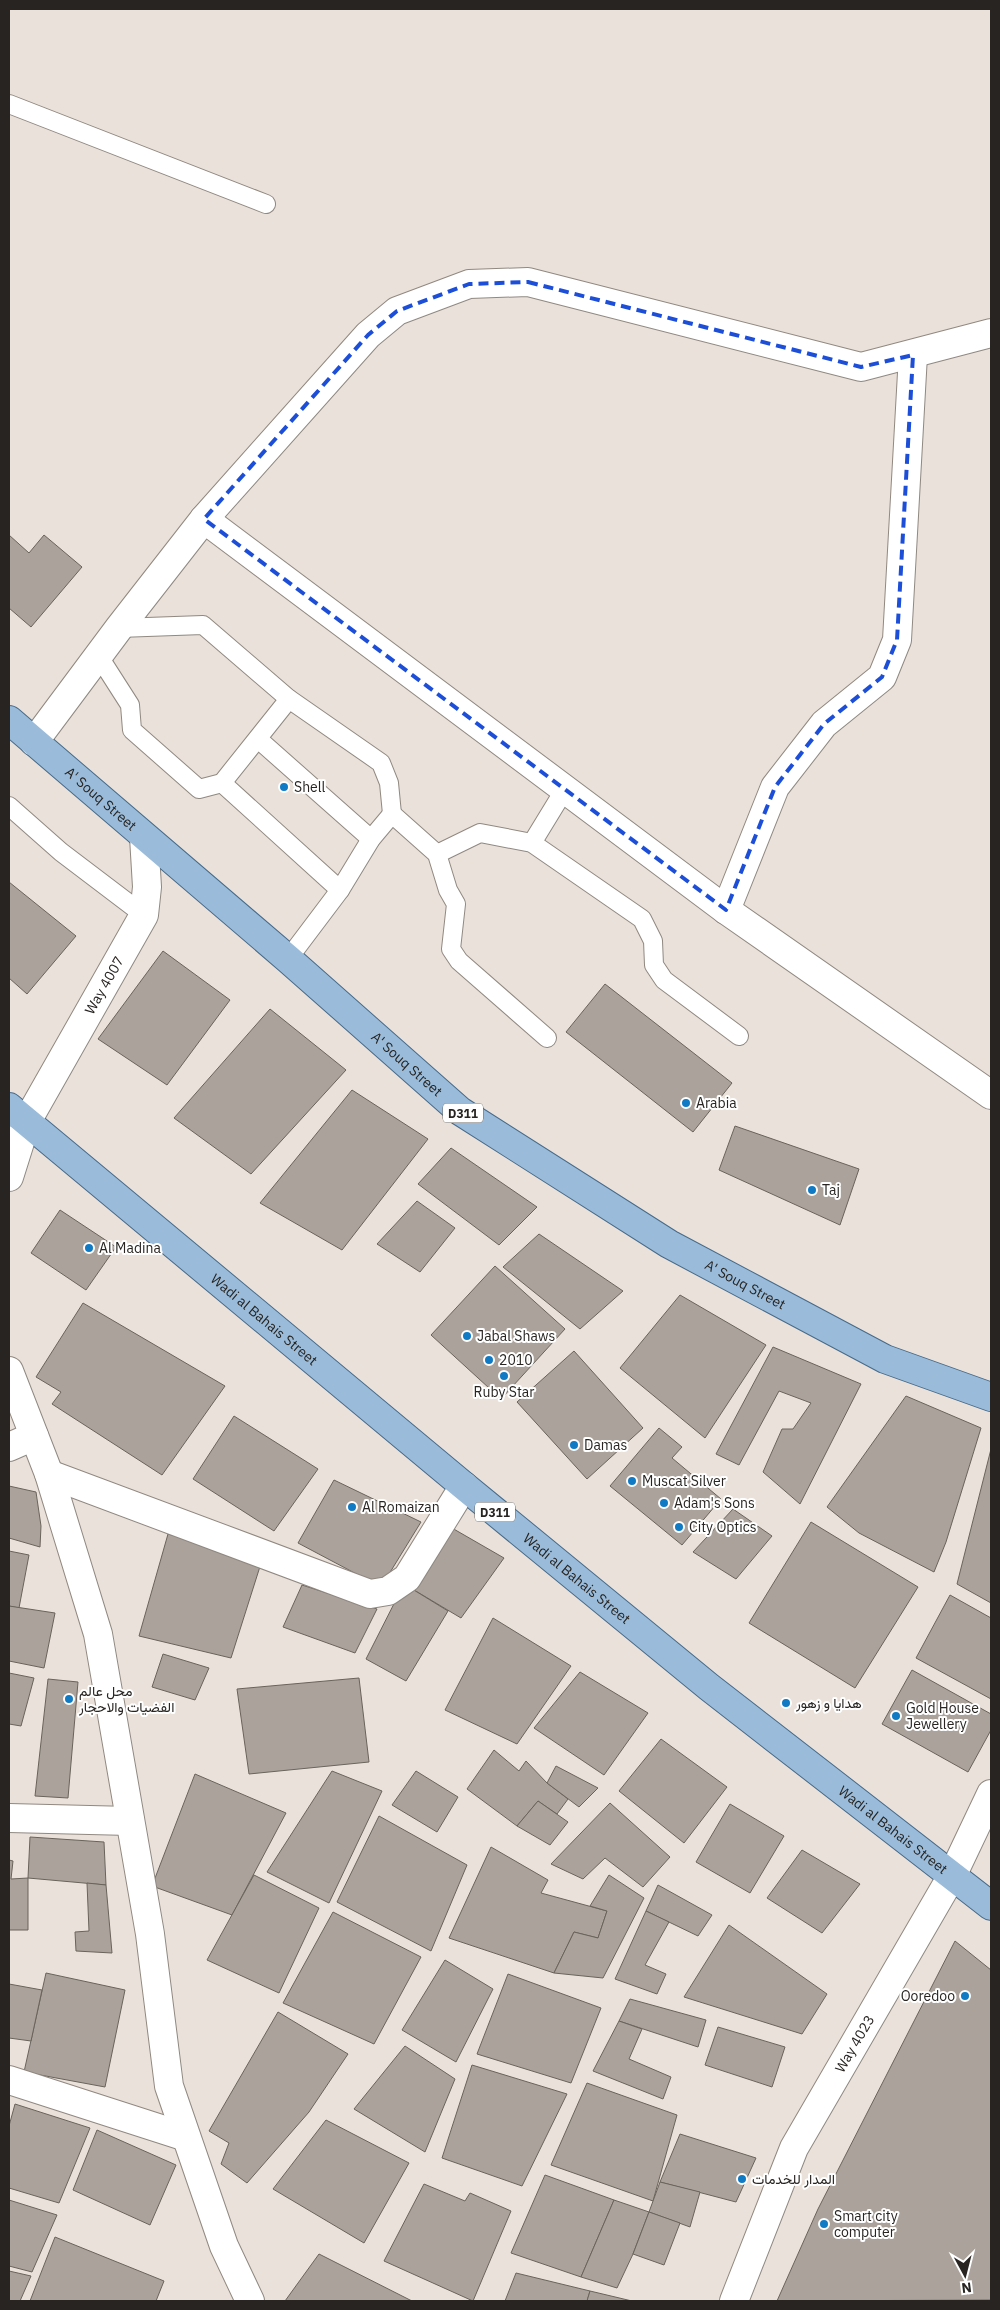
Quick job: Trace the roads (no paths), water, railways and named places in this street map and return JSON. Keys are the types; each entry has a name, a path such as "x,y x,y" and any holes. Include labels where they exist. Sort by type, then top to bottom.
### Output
{"main road":[{"name":"A' Souq Street","path":"9,720 288,959 460,1111 668,1244 885,1359 991,1397"},
{"name":"Wadi al Bahais Street","path":"17,1115 709,1687 953,1874 991,1906"}],"street":[{"path":"34,742 98,655 204,519 368,335 396,311 469,284 528,282 861,367 991,333"},
{"path":"726,910 775,787 824,724 882,678 897,640 912,354"},
{"path":"204,519 726,910 991,1095"},
{"name":"Way 4007","path":"9,1177 17,1115 144,916 147,887 144,836"},
{"path":"9,1371 48,1474 98,1634 150,1934 168,2086 224,2246 250,2301"},
{"path":"9,1447 34,1436"},
{"path":"48,1474 370,1594 388,1590 407,1578 464,1486"},
{"name":"Way 4023","path":"734,2301 794,2148 953,1874 991,1794"},
{"path":"9,1818 130,1821"},
{"path":"9,2080 186,2137"}],"lane":[{"path":"9,104 266,204"},
{"path":"119,628 203,625 289,699 381,763 389,783 392,814 437,854 448,890 456,904 451,949 458,961 547,1038"},
{"path":"98,655 130,705 132,730 198,789 222,783 289,699"},
{"path":"258,739 371,839"},
{"path":"222,783 340,890"},
{"path":"532,843 565,789"},
{"path":"9,806 61,852 144,916"},
{"path":"288,959 340,890 371,839 392,814"},
{"path":"437,854 480,833 532,843 642,919 653,942 654,965 664,980 739,1036"}],"place":[{"name":"Shell","path":"284,787"},
{"name":"Arabia","path":"686,1103"},
{"name":"Taj","path":"812,1190"},
{"name":"Al Madina","path":"89,1248"},
{"name":"Jabal Shaws","path":"467,1336"},
{"name":"2010","path":"489,1360"},
{"name":"Ruby Star","path":"504,1376"},
{"name":"Damas","path":"574,1445"},
{"name":"Muscat Silver","path":"632,1481"},
{"name":"Adam's Sons","path":"664,1503"},
{"name":"Al Romaizan","path":"352,1507"},
{"name":"City Optics","path":"679,1527"},
{"name":"محل عالم الفضيات والاحجار","path":"69,1699"},
{"name":"هدايا و زهور","path":"786,1703"},
{"name":"Gold House Jewellery","path":"896,1716"},
{"name":"Ooredoo","path":"965,1996"},
{"name":"المدار للخدمات","path":"742,2179"},
{"name":"Smart city computer","path":"824,2224"}]}
